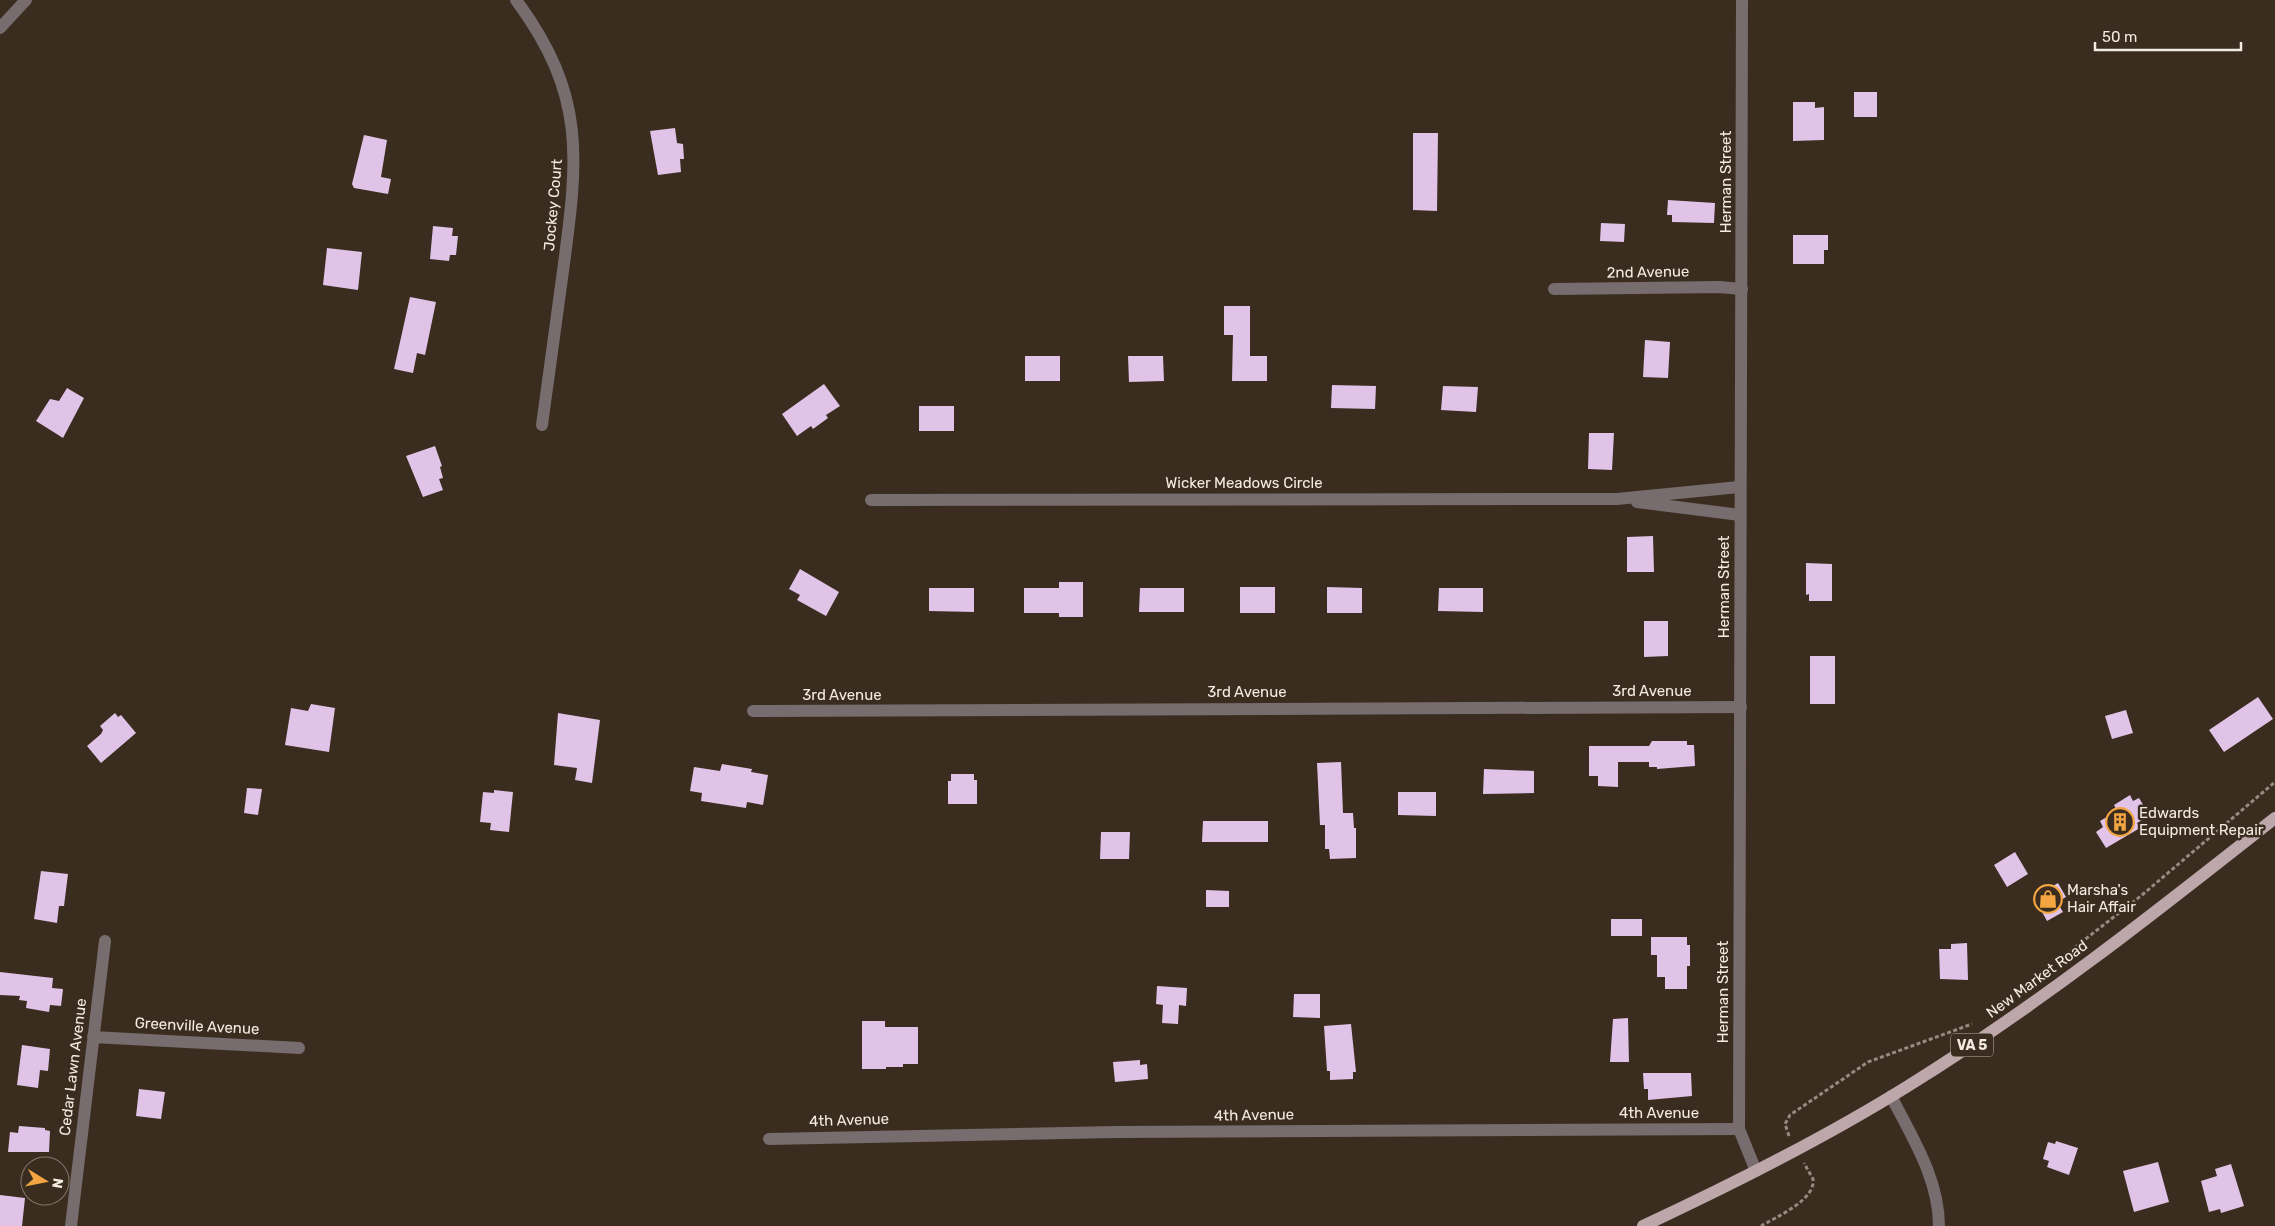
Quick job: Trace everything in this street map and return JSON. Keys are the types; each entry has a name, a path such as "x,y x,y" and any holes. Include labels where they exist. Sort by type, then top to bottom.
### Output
{"main road":[{"name":"New Market Road","path":"1643,1226 1756,1171 1891,1096 1964,1050 2043,996 2141,923 2275,818"}],"street":[{"path":"0,28 26,0"},
{"name":"Jockey Court","path":"516,0 538,30 555,62 568,100 574,138 573,199 542,425"},
{"name":"Herman Street","path":"1742,0 1742,289 1739,487 1741,707 1739,1129 1756,1171"},
{"name":"2nd Avenue","path":"1554,289 1742,289"},
{"name":"Wicker Meadows Circle","path":"871,500 1617,499 1739,487"},
{"name":"Wicker Meadows Circle","path":"1617,499 1740,515"},
{"name":"3rd Avenue","path":"753,711 1741,707"},
{"name":"Cedar Lawn Avenue","path":"71,1226 105,941"},
{"name":"Greenville Avenue","path":"93,1037 299,1048"},
{"path":"1891,1096 1930,1175 1936,1198 1939,1226"},
{"name":"4th Avenue","path":"769,1139 1114,1132 1739,1129"}],"path":[{"path":"2023,988 2129,905 2275,782"},
{"path":"1791,1139 1785,1124 1790,1115 1834,1086 1853,1070 1868,1062 1975,1022"},
{"path":"1761,1226 1806,1198 1814,1183 1809,1171"}],"building":[{"path":"1854,92 1877,92 1877,117 1854,117"},
{"path":"1793,102 1815,102 1815,108 1824,107 1824,140 1793,141"},
{"path":"675,128 677,143 683,144 684,159 680,159 681,172 658,175 650,131"},
{"path":"1413,133 1438,133 1437,211 1413,210"},
{"path":"364,135 387,140 381,177 391,179 388,194 354,188 352,184"},
{"path":"1668,200 1715,203 1714,223 1672,222 1672,215 1667,215"},
{"path":"1601,223 1625,224 1624,242 1600,241"},
{"path":"433,226 453,228 452,236 458,236 456,255 450,255 449,261 430,259"},
{"path":"1793,235 1828,235 1828,250 1824,250 1824,264 1793,264"},
{"path":"327,248 362,252 358,290 323,285"},
{"path":"410,297 436,302 425,355 417,353 413,373 394,369"},
{"path":"1224,306 1250,306 1250,356 1267,356 1267,381 1232,381 1233,335 1224,335"},
{"path":"1645,340 1670,342 1668,378 1643,377"},
{"path":"1025,356 1060,356 1060,381 1025,381"},
{"path":"1128,356 1163,356 1164,381 1129,382"},
{"path":"824,384 840,406 826,415 828,418 813,429 811,426 797,436 782,414"},
{"path":"1332,385 1376,386 1375,409 1331,408"},
{"path":"1443,386 1478,387 1476,412 1441,410"},
{"path":"67,388 84,398 63,438 36,421 50,399 59,401"},
{"path":"919,406 954,406 954,431 919,431"},
{"path":"1589,433 1614,433 1612,470 1588,469"},
{"path":"435,446 442,466 440,467 443,478 439,479 443,490 423,497 406,456"},
{"path":"1653,536 1654,572 1627,572 1627,537"},
{"path":"1806,563 1832,564 1832,601 1809,601 1809,594 1806,595"},
{"path":"800,569 839,592 826,616 797,600 800,595 789,589"},
{"path":"1059,582 1083,582 1083,617 1059,617 1059,613 1024,613 1024,588 1059,588"},
{"path":"1240,587 1275,587 1275,613 1240,613"},
{"path":"1327,587 1362,588 1362,613 1327,613"},
{"path":"929,588 974,588 974,612 929,611"},
{"path":"1140,588 1184,588 1184,612 1139,612"},
{"path":"1439,588 1483,588 1483,612 1438,611"},
{"path":"1644,621 1668,621 1668,656 1644,657"},
{"path":"1810,656 1835,656 1835,704 1810,704"},
{"path":"2258,697 2273,719 2224,752 2209,730"},
{"path":"311,704 335,708 329,752 285,745 291,708 308,711"},
{"path":"2126,710 2133,733 2112,739 2105,716"},
{"path":"115,713 118,717 121,715 136,733 101,763 87,746 101,734 103,730 100,726"},
{"path":"558,713 600,720 592,783 575,780 577,768 554,765"},
{"path":"1652,741 1687,741 1687,745 1694,745 1695,766 1657,769 1657,767 1649,767 1649,762 1618,762 1618,787 1598,786 1598,776 1589,776 1589,746 1649,746"},
{"path":"1341,762 1343,813 1353,813 1354,828 1356,828 1356,858 1330,859 1329,849 1325,849 1325,825 1320,825 1317,763"},
{"path":"722,764 752,769 751,772 768,775 763,805 747,802 746,808 701,801 702,793 690,791 694,767 720,771"},
{"path":"1484,769 1534,771 1534,793 1483,794"},
{"path":"951,774 974,774 974,780 977,780 977,804 948,804 948,781 951,781"},
{"path":"247,788 262,789 258,815 244,813"},
{"path":"494,790 513,792 509,832 490,830 491,823 480,822 483,792 494,793"},
{"path":"1398,792 1436,792 1436,816 1398,815"},
{"name":"Edwards Equipment Repair","path":"2130,795 2133,801 2139,798 2150,816 2137,823 2140,828 2106,848 2096,832 2103,827 2100,821 2117,811 2114,805"},
{"path":"1203,821 1268,821 1268,842 1202,842"},
{"path":"1101,832 1130,832 1129,859 1100,859"},
{"path":"2015,852 2028,874 2007,887 1994,865"},
{"path":"41,871 68,874 64,906 59,906 57,923 34,919"},
{"name":"Marsha's Hair Affair","path":"2058,883 2066,897 2057,902 2063,912 2047,921 2034,897"},
{"path":"1206,890 1229,891 1229,907 1206,907"},
{"path":"1611,919 1642,919 1642,936 1611,936"},
{"path":"1651,937 1687,937 1687,945 1690,945 1690,966 1687,966 1687,989 1665,989 1665,977 1657,977 1657,955 1651,955"},
{"path":"1967,943 1968,980 1940,979 1939,949 1951,949 1951,944"},
{"path":"0,972 53,978 52,988 63,989 61,1006 50,1005 49,1012 26,1008 27,1001 19,1000 20,996 0,995"},
{"path":"1157,986 1187,988 1186,1006 1179,1005 1178,1024 1162,1023 1163,1005 1156,1004"},
{"path":"1294,994 1320,994 1320,1018 1293,1017"},
{"path":"1628,1018 1629,1062 1610,1062 1613,1019"},
{"path":"862,1021 885,1021 885,1027 918,1027 918,1064 903,1064 903,1067 886,1067 886,1069 862,1069"},
{"path":"1351,1024 1356,1072 1353,1072 1353,1079 1330,1080 1330,1071 1327,1071 1324,1026"},
{"path":"22,1045 50,1049 48,1071 40,1070 38,1088 17,1085"},
{"path":"1140,1060 1140,1065 1147,1064 1148,1079 1115,1082 1113,1062"},
{"path":"1643,1073 1691,1073 1692,1096 1648,1100 1648,1089 1644,1089"},
{"path":"139,1089 165,1092 161,1119 136,1116"},
{"path":"19,1126 45,1128 45,1130 50,1131 49,1152 8,1152 10,1132 18,1133"},
{"path":"2056,1141 2078,1148 2069,1175 2047,1167 2049,1161 2043,1159 2048,1142 2055,1144"},
{"path":"2158,1162 2169,1202 2134,1212 2123,1171"},
{"path":"2231,1164 2244,1206 2221,1213 2220,1209 2209,1212 2201,1181 2217,1176 2215,1169"},
{"path":"0,1195 20,1197 20,1206 24,1206 22,1226 0,1226"}],"place":[{"name":"Edwards Equipment Repair","path":"2120,822"},
{"name":"Marsha's Hair Affair","path":"2048,899"}]}
